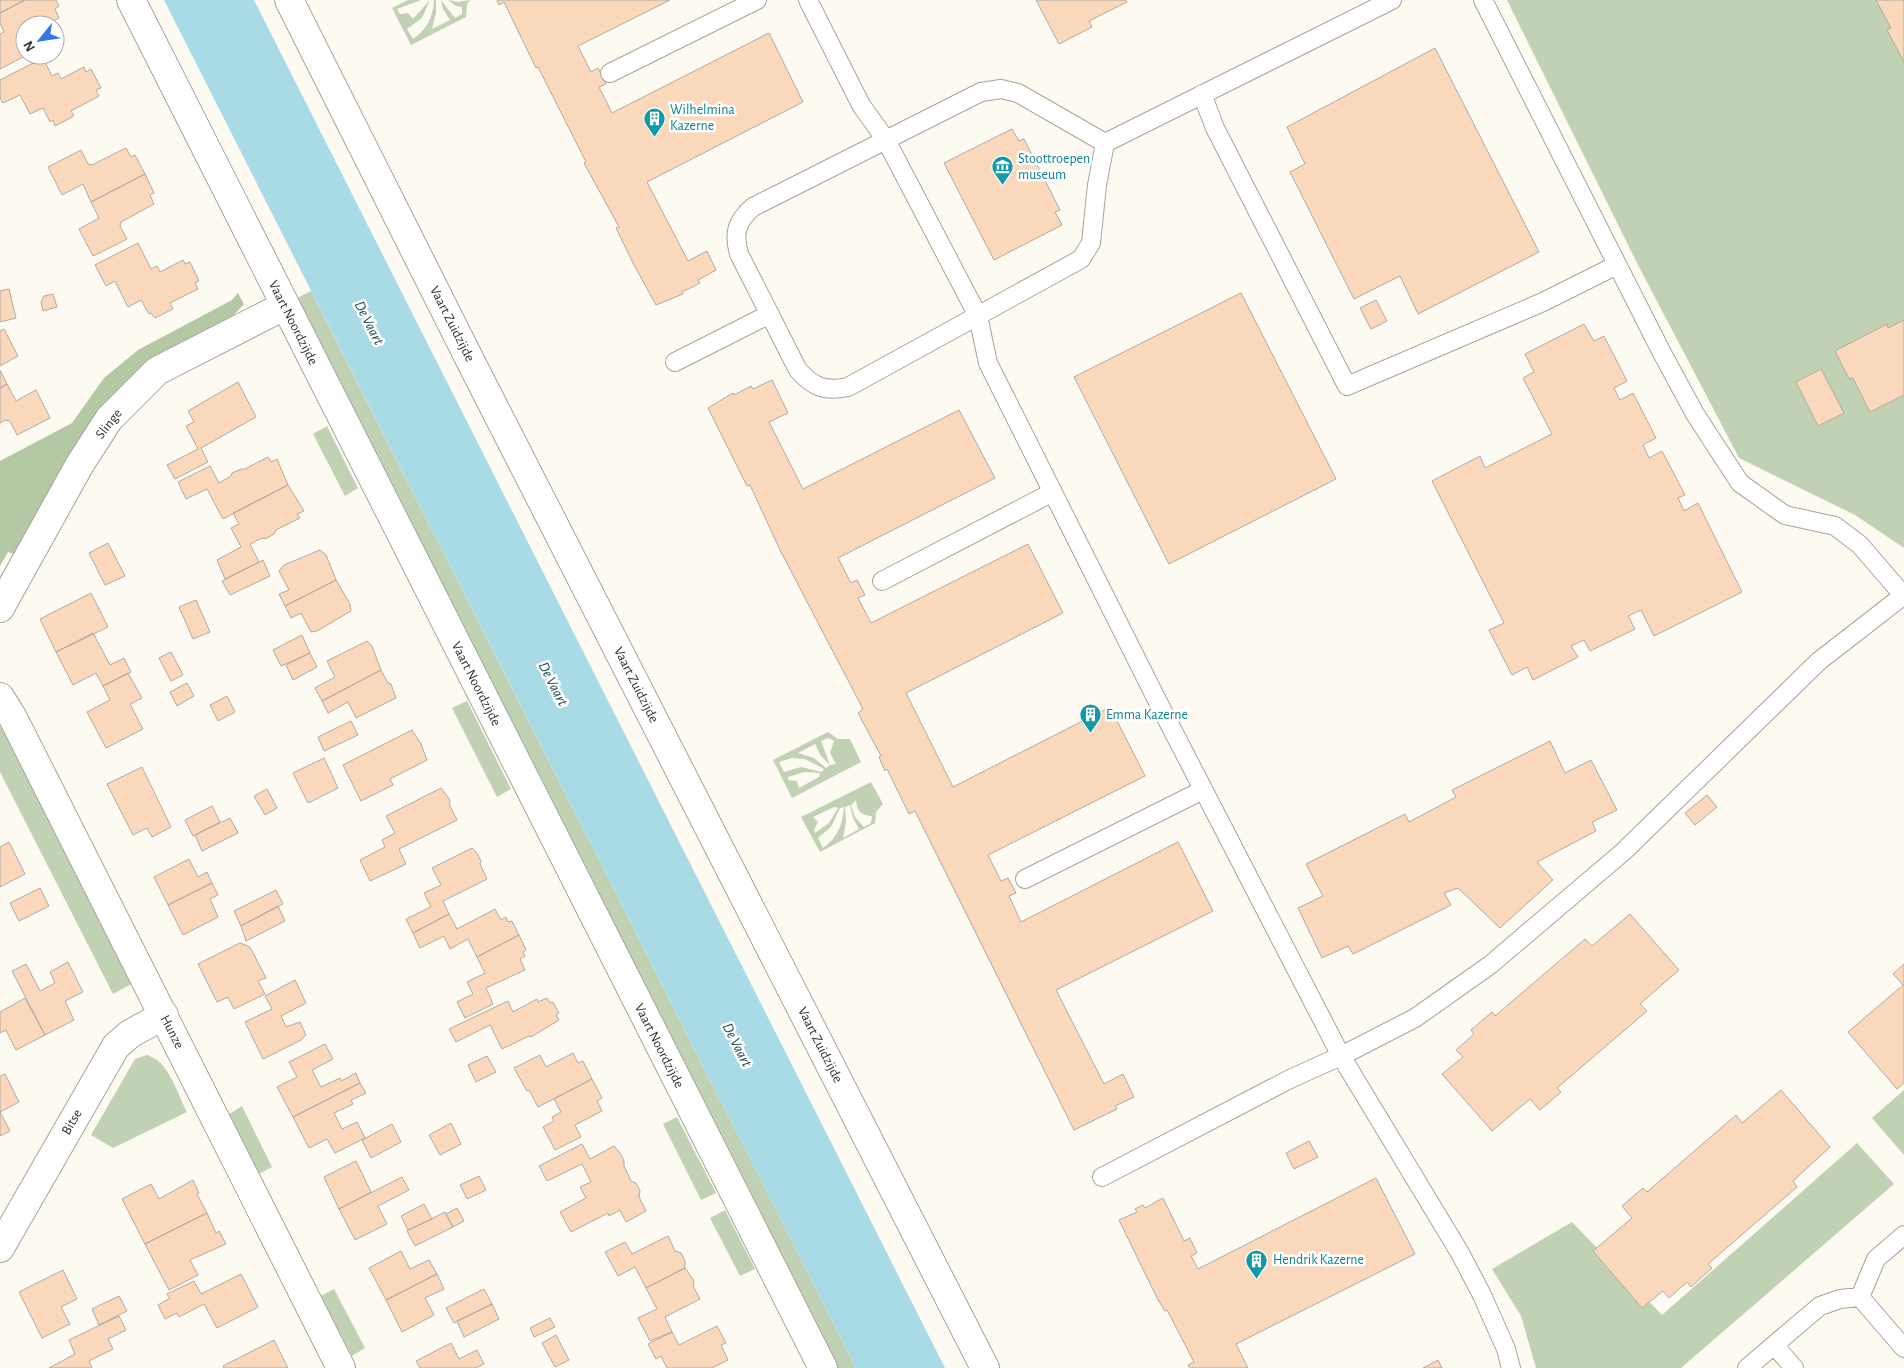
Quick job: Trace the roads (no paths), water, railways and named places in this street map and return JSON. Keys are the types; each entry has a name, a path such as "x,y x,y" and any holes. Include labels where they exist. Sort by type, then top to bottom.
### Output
{"street":[{"name":"Vaart Noordzijde","path":"131,0 284,306 823,1368"},
{"name":"Vaart Zuidzijde","path":"290,0 471,362 984,1368"},
{"name":"Slinge","path":"0,608 80,464 109,419 157,371 284,306"},
{"name":"Hunze","path":"0,697 13,718 164,1015 341,1368"},
{"name":"Bitse","path":"0,1248 116,1046 130,1034 164,1015"}],"lane":[{"path":"610,73 757,0"},
{"path":"808,0 861,105 886,140 978,316 988,363 1203,790 1340,1056 1460,1253 1482,1295 1506,1349 1511,1368"},
{"path":"1105,142 1392,0"},
{"path":"1102,1176 1290,1079 1415,1018 1490,965 1623,852 1819,661 1904,595 1860,545 1835,526 1785,514 1740,483 1695,414 1617,265 1483,0"},
{"path":"1001,89 1018,93 1105,142 1097,185 1091,243 1081,259 848,387 836,390 823,388 809,382 798,370 739,254 736,229 742,216 753,207 981,92 1001,89"},
{"path":"1202,94 1215,128 1347,386 1543,302 1617,265"},
{"path":"674,362 770,314"},
{"path":"882,581 1053,492"},
{"path":"1025,879 1203,790"},
{"path":"1860,1297 1876,1259 1904,1235"},
{"path":"1747,1368 1820,1306 1840,1298 1860,1297"},
{"path":"1860,1297 1904,1348"},
{"path":"1774,1345 1794,1368"}],"water":[{"name":"De Vaart","path":"164,0 254,0 945,1368 856,1368"}],"place":[{"name":"Wilhelmina Kazerne","path":"654,137"},
{"name":"Stoottroepen museum","path":"1002,186"},
{"name":"Emma Kazerne","path":"1090,734"},
{"name":"Hendrik Kazerne","path":"1257,1279"}]}
